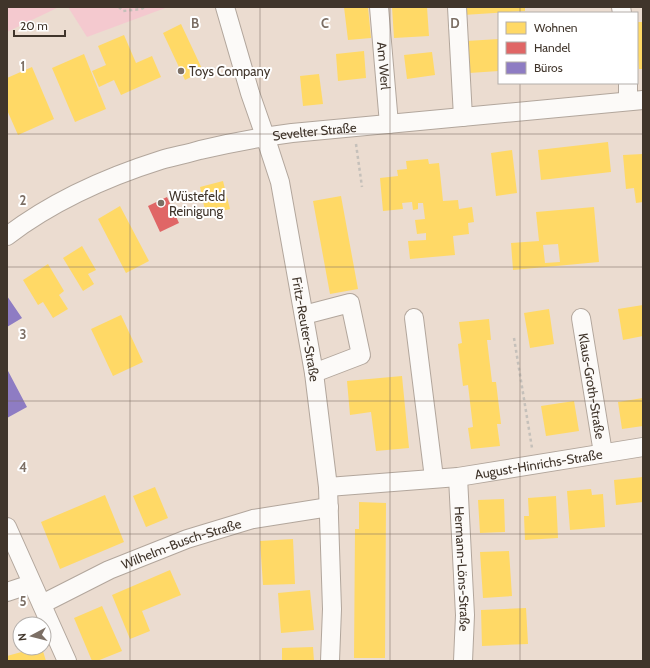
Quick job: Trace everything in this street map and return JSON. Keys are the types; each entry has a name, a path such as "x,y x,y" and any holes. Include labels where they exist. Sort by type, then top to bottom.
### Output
{"street":[{"name":"Fritz-Reuter-Straße","path":"225,7 250,93 280,182 314,373 328,488 332,609 330,661"},
{"name":"Am Werl","path":"379,7 389,124"},
{"path":"457,7 463,116"},
{"path":"628,84 636,101"},
{"name":"Sevelter Straße","path":"7,236 25,222 46,209 115,177 162,160 221,145 265,136 463,116 636,101"},
{"path":"304,315 350,303 360,355 314,373"},
{"path":"414,318 434,478"},
{"name":"Klaus-Groth-Straße","path":"581,318 603,454"},
{"name":"August-Hinrichs-Straße","path":"328,488 458,477 643,447"},
{"name":"Hermann-Löns-Straße","path":"458,477 465,615 463,661"},
{"name":"Wilhelm-Busch-Straße","path":"42,604 109,570 186,539 253,519 329,507"},
{"path":"7,527 67,661"},
{"path":"7,592 32,584"}],"path":[{"path":"119,7 122,10 141,9 145,7"},
{"path":"353,127 362,187"},
{"path":"514,338 535,464"}],"shaded area":[{"path":"7,7 59,7 7,32"},
{"path":"68,7 168,7 87,37"}],"building: Wohnen":[{"path":"344,7 368,7 371,38 348,40"},
{"path":"392,7 427,7 429,36 394,38"},
{"path":"462,7 525,7 525,11 463,15"},
{"path":"638,22 643,22 643,69 639,69"},
{"path":"181,24 203,71 185,80 163,33"},
{"path":"124,35 136,63 152,56 161,77 121,95 114,80 99,87 92,71 106,65 98,46"},
{"path":"498,39 498,71 469,73 466,41"},
{"path":"364,51 366,78 338,81 336,54"},
{"path":"432,52 435,75 407,79 404,55"},
{"path":"84,54 106,109 75,122 52,68"},
{"path":"32,67 54,119 18,135 7,110 7,78"},
{"path":"319,74 323,104 303,106 300,76"},
{"path":"608,142 611,172 541,180 538,150"},
{"path":"512,150 517,193 496,196 491,153"},
{"path":"643,154 643,202 636,203 634,188 626,189 623,155"},
{"path":"428,159 429,164 439,163 443,201 458,200 459,209 472,207 474,222 468,223 469,234 453,236 455,255 410,259 408,241 426,240 426,233 417,234 415,220 425,219 423,203 418,203 418,209 413,210 412,202 402,203 403,209 383,211 380,178 398,176 397,170 407,169 406,161"},
{"path":"223,181 230,209 206,215 200,187"},
{"path":"341,196 358,289 330,294 313,201"},
{"path":"120,206 149,261 126,273 98,219"},
{"path":"594,207 599,262 513,270 511,243 539,241 536,212","holes":["558,244 560,262 545,263 543,245"]},
{"path":"82,246 96,270 88,274 94,284 83,291 63,258"},
{"path":"48,264 64,291 59,295 68,309 53,318 43,302 38,305 23,280"},
{"path":"643,305 643,336 623,340 618,309"},
{"path":"549,309 554,344 530,348 524,313"},
{"path":"121,315 143,362 113,376 91,329"},
{"path":"489,319 491,340 487,340 492,382 496,382 501,424 497,424 500,446 471,449 468,428 473,427 468,385 463,386 458,344 462,343 459,322"},
{"path":"402,376 409,448 376,451 371,412 350,415 347,381"},
{"path":"643,398 643,426 622,429 618,402"},
{"path":"574,401 579,431 546,436 541,406"},
{"path":"643,477 643,502 616,505 614,480"},
{"path":"155,487 168,518 146,527 133,496"},
{"path":"591,489 592,495 603,494 605,527 570,530 567,491"},
{"path":"105,495 124,542 60,569 41,522"},
{"path":"556,496 558,538 525,540 524,516 529,516 528,498"},
{"path":"504,499 505,532 480,533 478,500"},
{"path":"359,502 386,503 385,658 354,658 355,529 359,529"},
{"path":"293,539 295,584 263,585 260,541"},
{"path":"509,551 512,596 483,598 480,552"},
{"path":"170,570 181,595 142,611 150,631 130,639 112,595"},
{"path":"310,590 314,630 281,633 278,593"},
{"path":"102,606 122,651 97,661 92,661 74,618"},
{"path":"526,608 528,644 482,646 481,610"},
{"path":"313,647 314,661 282,661 282,648"},
{"path":"12,655 12,656 44,656 46,661 7,661 7,656"}],"building: Handel":[{"path":"167,197 179,223 160,232 148,206"}],"building: Büros":[{"path":"7,296 22,318 7,327"},
{"path":"7,369 27,407 7,418"}],"place":[{"name":"Toys Company","path":"181,71"},
{"name":"Wüstefeld Reinigung","path":"161,203"}]}
